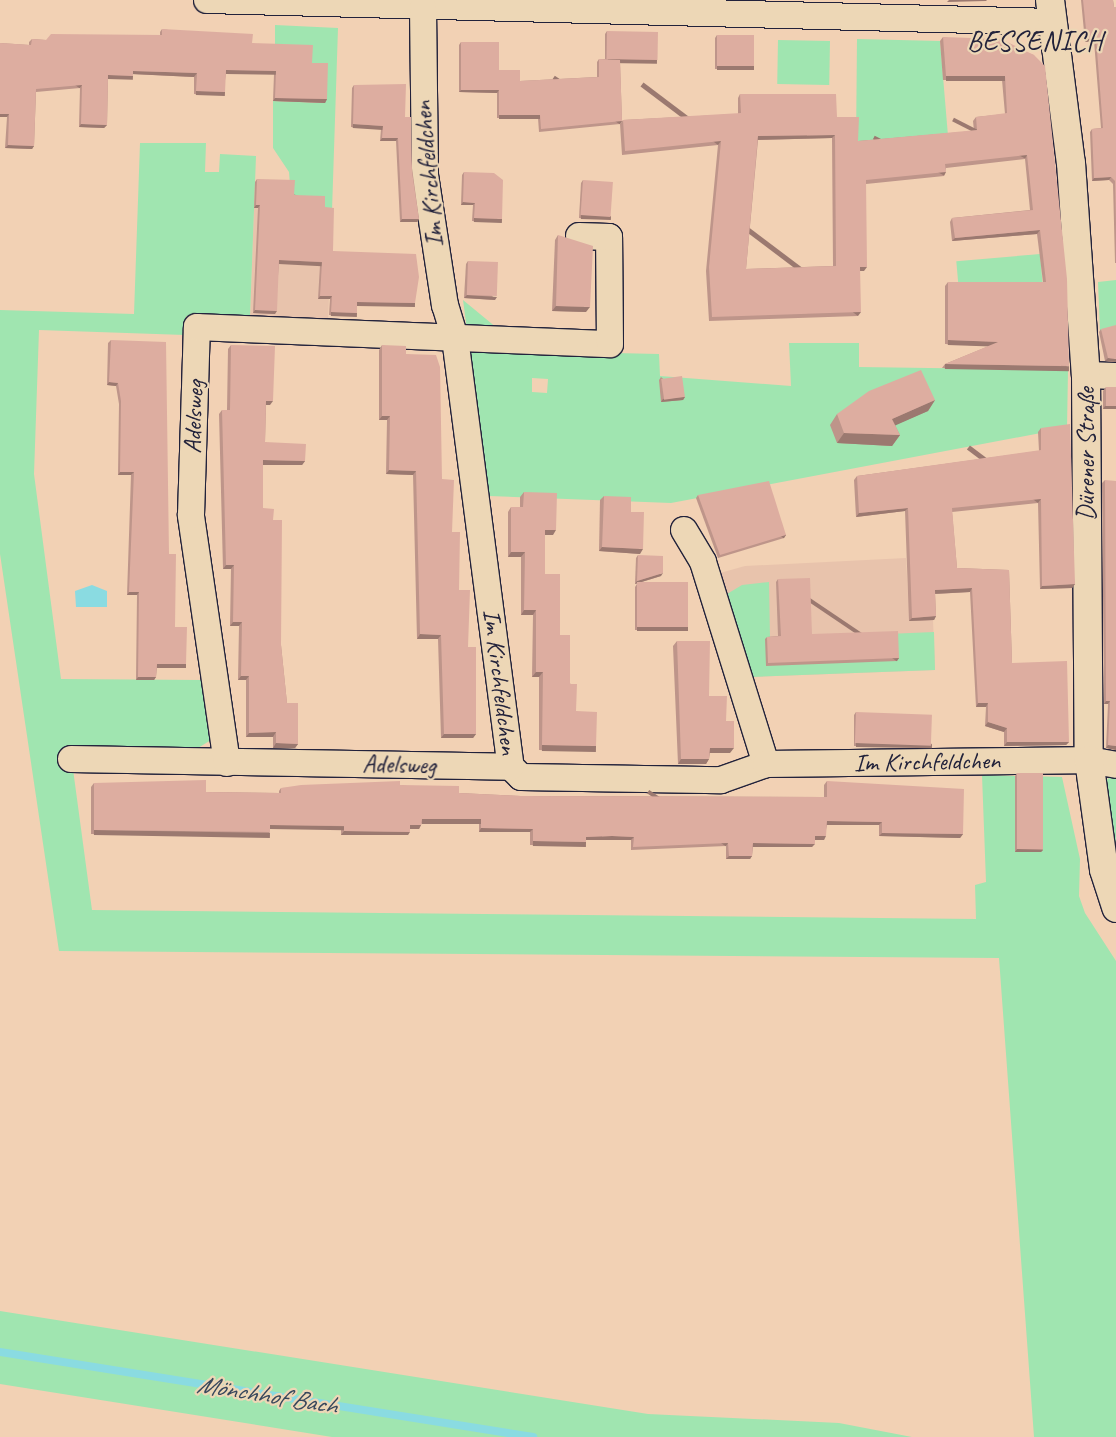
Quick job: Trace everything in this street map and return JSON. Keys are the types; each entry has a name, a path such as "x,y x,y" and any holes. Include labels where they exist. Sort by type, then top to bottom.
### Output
{"street":[{"path":"207,0 423,8 1052,11"},
{"name":"Im Kirchfeldchen","path":"423,8 424,176 444,305 455,338 511,767 521,777 721,780 766,764 1089,760 1116,765"},
{"name":"Dürener Straße","path":"1052,11 1071,164 1086,375 1089,760 1104,870 1116,908"},
{"path":"455,338 610,344 609,237 579,236"},
{"name":"Adelsweg","path":"227,763 191,515 197,327 455,338"},
{"path":"1086,375 1116,376"},
{"path":"684,530 703,562 766,764"},
{"name":"Adelsweg","path":"71,759 511,767"}],"shaded area":[{"path":"254,208 332,211 328,321 250,318"},
{"path":"906,558 908,595 932,594 935,670 752,677 720,573 745,566"}],"green space":[{"path":"275,25 338,28 332,211 292,210 289,172 273,148 273,101 324,103 310,66 275,47"},
{"path":"857,39 940,41 948,136 856,145"},
{"path":"778,40 830,41 829,85 777,84"},
{"path":"140,143 206,143 205,172 219,172 220,154 256,156 250,318 186,316 185,335 39,330 34,474 61,679 203,680 211,740 198,748 70,747 92,910 976,919 975,885 986,882 982,775 1062,777 1080,859 1079,896 1085,913 1116,961 1116,1437 1034,1437 999,958 59,951 0,554 0,310 134,314"},
{"path":"1040,254 1043,286 959,293 956,261"},
{"path":"1116,280 1116,328 1100,332 1098,282"},
{"path":"463,300 525,351 659,354 660,376 791,386 789,343 859,343 859,367 1068,370 1067,428 671,503 489,496","holes":["532,378 548,379 547,393 532,392"]},
{"path":"769,582 770,639 934,632 935,670 752,677 727,594 742,585"},
{"path":"1116,772 1116,874 1103,783"},
{"path":"0,1311 648,1414 839,1423 912,1437 332,1437 0,1384"}],"water":[{"path":"92,585 107,591 107,607 76,607 75,591"}],"building":[{"path":"1083,0 1113,0 1114,7 1116,7 1116,223 1115,181 1111,177 1094,178 1092,129 1103,128 1096,38 1087,39"},
{"path":"162,29 253,34 252,43 313,45 312,63 328,63 327,99 275,98 276,71 226,70 225,92 196,91 197,73 133,71 133,76 108,75 107,125 81,124 82,85 36,89 34,146 8,145 9,114 0,114 0,43 31,45 32,39 46,40 51,34 162,35"},
{"path":"607,31 658,32 658,60 607,59"},
{"path":"717,35 754,35 754,66 717,66"},
{"path":"943,37 1001,39 1034,55 1045,66 1067,279 1069,366 945,364 998,342 948,340 948,282 1046,282 1040,230 955,238 952,218 1033,210 1027,155 945,164 946,172 866,180 867,267 860,267 861,312 712,317 709,267 721,141 625,151 623,120 741,113 740,94 836,94 837,117 859,117 858,141 977,130 976,117 1007,113 1005,76 946,76","holes":["835,135 836,266 746,269 758,136"]},
{"path":"461,42 499,42 499,70 520,70 520,81 599,77 599,59 620,60 622,121 541,129 540,115 499,115 499,90 461,90"},
{"path":"406,84 405,117 411,117 412,172 419,219 402,219 398,138 382,138 383,126 353,124 354,85"},
{"path":"464,172 494,173 503,180 502,219 474,218 475,203 463,202"},
{"path":"257,179 295,180 294,195 325,196 325,207 334,208 333,251 416,254 419,277 415,303 357,302 357,313 331,312 332,296 320,296 322,262 279,260 277,311 255,310 260,205 256,205"},
{"path":"583,180 613,182 610,217 581,215"},
{"path":"558,235 593,246 590,307 556,306"},
{"path":"468,261 498,262 497,296 467,295"},
{"path":"1116,325 1116,359 1108,358 1101,329"},
{"path":"111,340 166,342 169,554 176,554 175,627 187,627 186,664 157,664 156,677 138,677 139,592 129,592 134,472 120,472 121,401 118,383 109,382"},
{"path":"231,345 275,346 273,401 266,401 265,442 306,444 305,461 263,460 263,508 274,509 273,520 282,520 281,645 287,703 298,703 298,744 276,743 276,732 249,733 249,676 241,676 242,622 233,622 234,565 226,565 222,410 230,410"},
{"path":"382,345 406,346 406,354 436,355 440,367 442,479 454,480 452,532 460,532 459,590 470,590 468,647 476,647 476,734 444,734 441,635 420,634 416,471 389,470 390,416 382,416"},
{"path":"921,370 935,400 892,419 900,435 844,433 837,414 869,391"},
{"path":"682,376 685,397 664,400 661,379"},
{"path":"1106,387 1116,387 1116,406 1106,406"},
{"path":"1070,424 1075,584 1042,586 1041,499 952,508 957,568 1009,570 1012,663 1067,661 1069,742 1007,742 1007,728 988,722 988,703 978,703 972,588 935,590 936,616 912,618 908,508 859,513 857,476 1041,450 1041,428"},
{"path":"1105,480 1116,481 1116,746 1108,745 1110,701 1106,701"},
{"path":"769,481 786,535 720,555 698,495"},
{"path":"524,492 557,493 556,530 545,530 545,574 560,574 560,635 570,635 570,684 577,684 576,711 597,712 596,746 542,745 543,672 536,672 536,610 524,610 525,552 511,552 511,507 523,507"},
{"path":"604,496 631,497 631,512 644,512 643,549 602,547"},
{"path":"638,555 663,556 663,573 637,581"},
{"path":"810,578 812,634 898,631 899,658 768,663 767,637 781,636 778,579"},
{"path":"637,582 688,582 688,627 637,627"},
{"path":"677,641 710,641 709,696 727,696 726,721 734,721 734,748 710,748 709,759 681,759"},
{"path":"856,712 932,715 931,746 855,743"},
{"path":"1017,773 1043,773 1043,849 1017,849"},
{"path":"206,780 206,792 281,793 281,788 301,785 400,781 400,785 459,786 459,793 521,796 827,797 827,781 964,789 963,834 882,833 882,822 827,821 826,836 815,836 815,844 753,843 752,856 729,856 728,843 633,847 634,837 612,836 586,837 586,842 533,841 533,829 481,828 481,819 422,819 421,825 410,825 410,832 344,831 344,826 270,825 270,832 94,830 94,783"}],"waterway":[{"name":"Mönchhof Bach","path":"0,1352 533,1437"}],"district":[{"name":"BESSENICH","path":"1035,41"}]}
